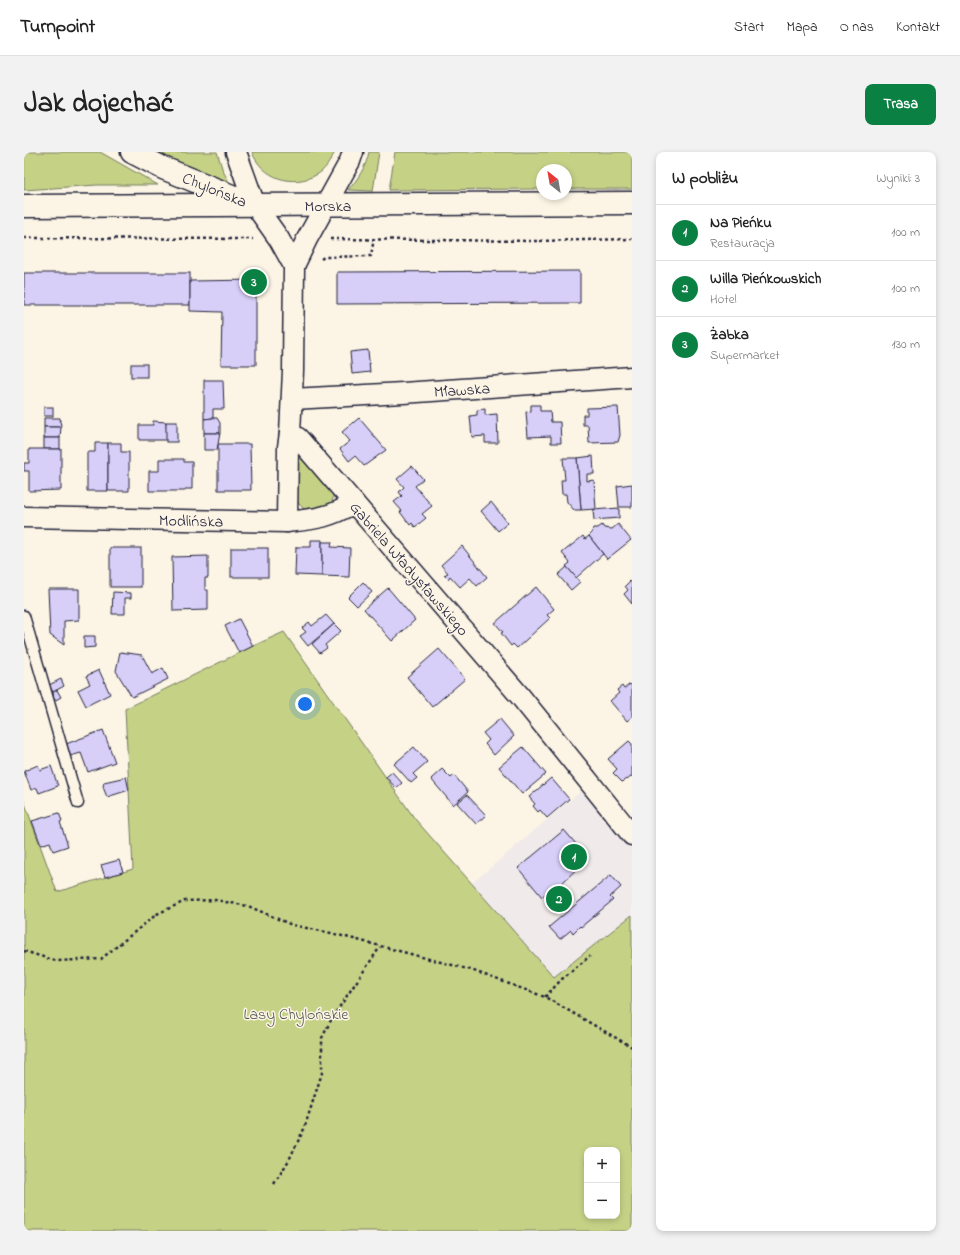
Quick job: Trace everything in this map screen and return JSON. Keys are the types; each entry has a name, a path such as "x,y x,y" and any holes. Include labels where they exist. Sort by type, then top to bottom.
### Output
{"main road":[{"name":"Chylońska","path":"132,152 163,168 255,205"},
{"name":"Morska","path":"24,206 632,203"}],"street":[{"path":"236,152 255,205 294,266"},
{"path":"287,522 288,447 292,399 294,266 307,239 350,161 353,152"},
{"name":"Mławska","path":"292,399 632,377"},
{"name":"Gabriela Władysławskiego","path":"290,433 298,438 520,696 632,835"},
{"name":"Modlińska","path":"24,517 287,522 320,518 340,512 354,503"}],"lane":[{"path":"24,616 78,803"}],"path":[{"path":"317,261 324,257 371,256 374,238"},
{"path":"24,951 56,961 101,959 157,914 186,901 216,900 248,906 292,924 471,970 545,997 632,1048"},
{"path":"274,1184 289,1160 307,1122 322,1073 322,1038 332,1018 380,947"},
{"path":"545,997 562,979 590,956"}],"shaded area":[{"path":"581,791 632,850 632,915 554,977 472,883"}],"green space":[{"path":"24,152 100,152 158,185 97,185 24,190"},
{"path":"153,152 217,152 223,171 229,182"},
{"path":"252,152 335,152 322,171 307,179 297,181 279,178 270,174 257,161"},
{"path":"369,152 379,152 373,191 348,190 355,182 366,163"},
{"path":"395,152 632,152 632,189 572,189 572,164 536,164 536,189 389,190"},
{"path":"304,457 333,490 333,499 329,506 305,510 299,504 294,494 293,467 300,458"},
{"name":"Lasy Chylońskie","path":"284,632 415,819 554,977 632,915 632,1231 24,1231 24,801 57,892 133,869 125,709"}],"building":[{"path":"580,271 580,303 337,304 337,272"},
{"path":"24,273 190,273 190,305 24,305"},
{"path":"256,280 256,365 221,365 222,312 190,311 190,281"},
{"path":"368,350 370,372 352,374 350,352"},
{"path":"131,364 147,364 147,377 131,377"},
{"path":"204,380 223,380 224,409 213,409 213,418 204,419"},
{"path":"531,405 540,405 540,411 550,411 551,422 560,422 561,443 551,443 551,436 528,437 526,412 531,411"},
{"path":"44,407 53,407 53,416 44,416"},
{"path":"618,407 620,435 618,442 589,443 588,425 583,425 583,415 587,415 587,408"},
{"path":"485,409 485,415 497,414 498,443 485,443 485,436 472,437 470,416 477,415 477,410"},
{"path":"44,418 60,418 61,427 44,427"},
{"path":"217,418 220,423 220,433 204,433 204,419"},
{"path":"359,418 386,450 364,466 355,456 349,461 340,449 350,441 342,432"},
{"path":"153,421 166,422 167,440 139,440 139,425 153,425"},
{"path":"166,422 177,422 177,442 166,442"},
{"path":"44,427 61,427 60,438 44,438"},
{"path":"204,433 220,433 217,450 204,450"},
{"path":"44,438 60,438 60,449 44,449"},
{"path":"95,443 108,443 108,491 87,491 87,452 95,452"},
{"path":"108,443 121,443 121,452 129,452 129,491 108,491"},
{"path":"219,444 250,444 251,490 218,490"},
{"path":"29,449 61,449 61,490 29,491 29,471 24,471 24,463 29,463"},
{"path":"593,456 594,474 587,474 587,481 594,480 596,509 581,510 577,458"},
{"path":"563,458 577,458 581,510 574,510 567,502 566,494 562,494 561,480 565,480"},
{"path":"159,459 184,459 184,462 192,462 192,489 185,489 185,491 149,491 149,471 159,471"},
{"path":"412,466 423,479 415,486 432,506 422,514 426,518 415,527 412,523 410,525 400,512 402,511 394,502 402,496 399,492 404,487 397,479"},
{"path":"632,484 632,507 619,507 617,486"},
{"path":"491,502 508,523 498,531 481,511"},
{"path":"619,508 619,518 594,520 593,510"},
{"path":"618,524 631,540 607,559 589,536 592,533 593,528 598,528 602,525 604,528 612,529"},
{"path":"583,536 585,539 589,536 603,554 576,578 566,566 570,563 562,553"},
{"path":"311,540 322,540 322,576 295,575 296,547 311,547"},
{"path":"322,542 332,542 331,547 350,548 349,577 322,576"},
{"path":"462,546 487,577 477,586 470,578 460,587 450,576 448,579 444,575 448,573 441,565"},
{"path":"110,548 141,548 141,587 110,587"},
{"path":"231,548 268,548 268,577 231,577"},
{"path":"208,556 208,578 205,578 205,590 208,590 208,610 173,611 172,557"},
{"path":"567,567 580,582 571,590 558,575"},
{"path":"630,581 632,583 632,604 624,594 628,590 625,586"},
{"path":"363,582 372,592 357,606 348,597"},
{"path":"536,587 554,609 547,615 550,618 517,648 513,644 511,646 501,633 503,632 495,623"},
{"path":"388,588 415,620 392,641 364,609"},
{"path":"48,589 79,589 79,620 64,621 64,645 50,635"},
{"path":"113,592 131,593 131,598 125,598 125,614 112,614"},
{"path":"326,615 334,624 308,646 300,636 306,632 302,628 309,622 312,626"},
{"path":"239,619 253,646 239,653 225,626"},
{"path":"334,624 341,631 325,645 327,648 320,653 312,644"},
{"path":"84,636 95,636 95,647 84,648"},
{"path":"439,649 465,679 432,707 407,677"},
{"path":"120,652 142,655 152,674 163,668 168,679 132,697 116,671"},
{"path":"99,670 110,694 86,706 78,690 90,684 86,676"},
{"path":"61,679 64,686 53,692 49,685"},
{"path":"630,684 632,686 632,717 627,721 610,701 619,693 617,690 622,686 624,689"},
{"path":"57,690 61,697 54,701 53,692"},
{"path":"500,719 514,736 494,755 485,744 489,740 483,733"},
{"path":"103,730 115,762 88,772 81,753 70,756 66,744"},
{"path":"629,741 632,744 632,776 622,782 613,773 617,769 608,759"},
{"path":"414,747 427,762 413,774 417,778 411,783 394,764"},
{"path":"523,747 546,774 522,794 499,767"},
{"path":"38,765 40,770 51,766 58,786 39,793 37,788 31,790 24,771"},
{"path":"442,769 451,778 454,775 468,792 453,805 431,779"},
{"path":"392,772 402,783 396,788 386,777"},
{"path":"126,777 129,790 107,797 103,787 104,782"},
{"path":"551,778 569,799 547,818 540,810 538,812 533,806 535,804 529,797"},
{"path":"467,795 486,815 476,824 457,803"},
{"path":"59,813 62,821 60,822 68,846 53,851 50,842 41,845 32,821"},
{"path":"564,830 588,858 560,885 558,883 542,897 518,868"},
{"path":"119,860 123,872 105,877 101,865"},
{"path":"611,875 621,887 610,897 613,900 573,933 571,930 560,939 549,927"}],"place":[{"name":"Żabka","path":"254,282"},
{"name":"Na Pieńku","path":"574,857"},
{"name":"Willa Pieńkowskich","path":"559,899"}]}
